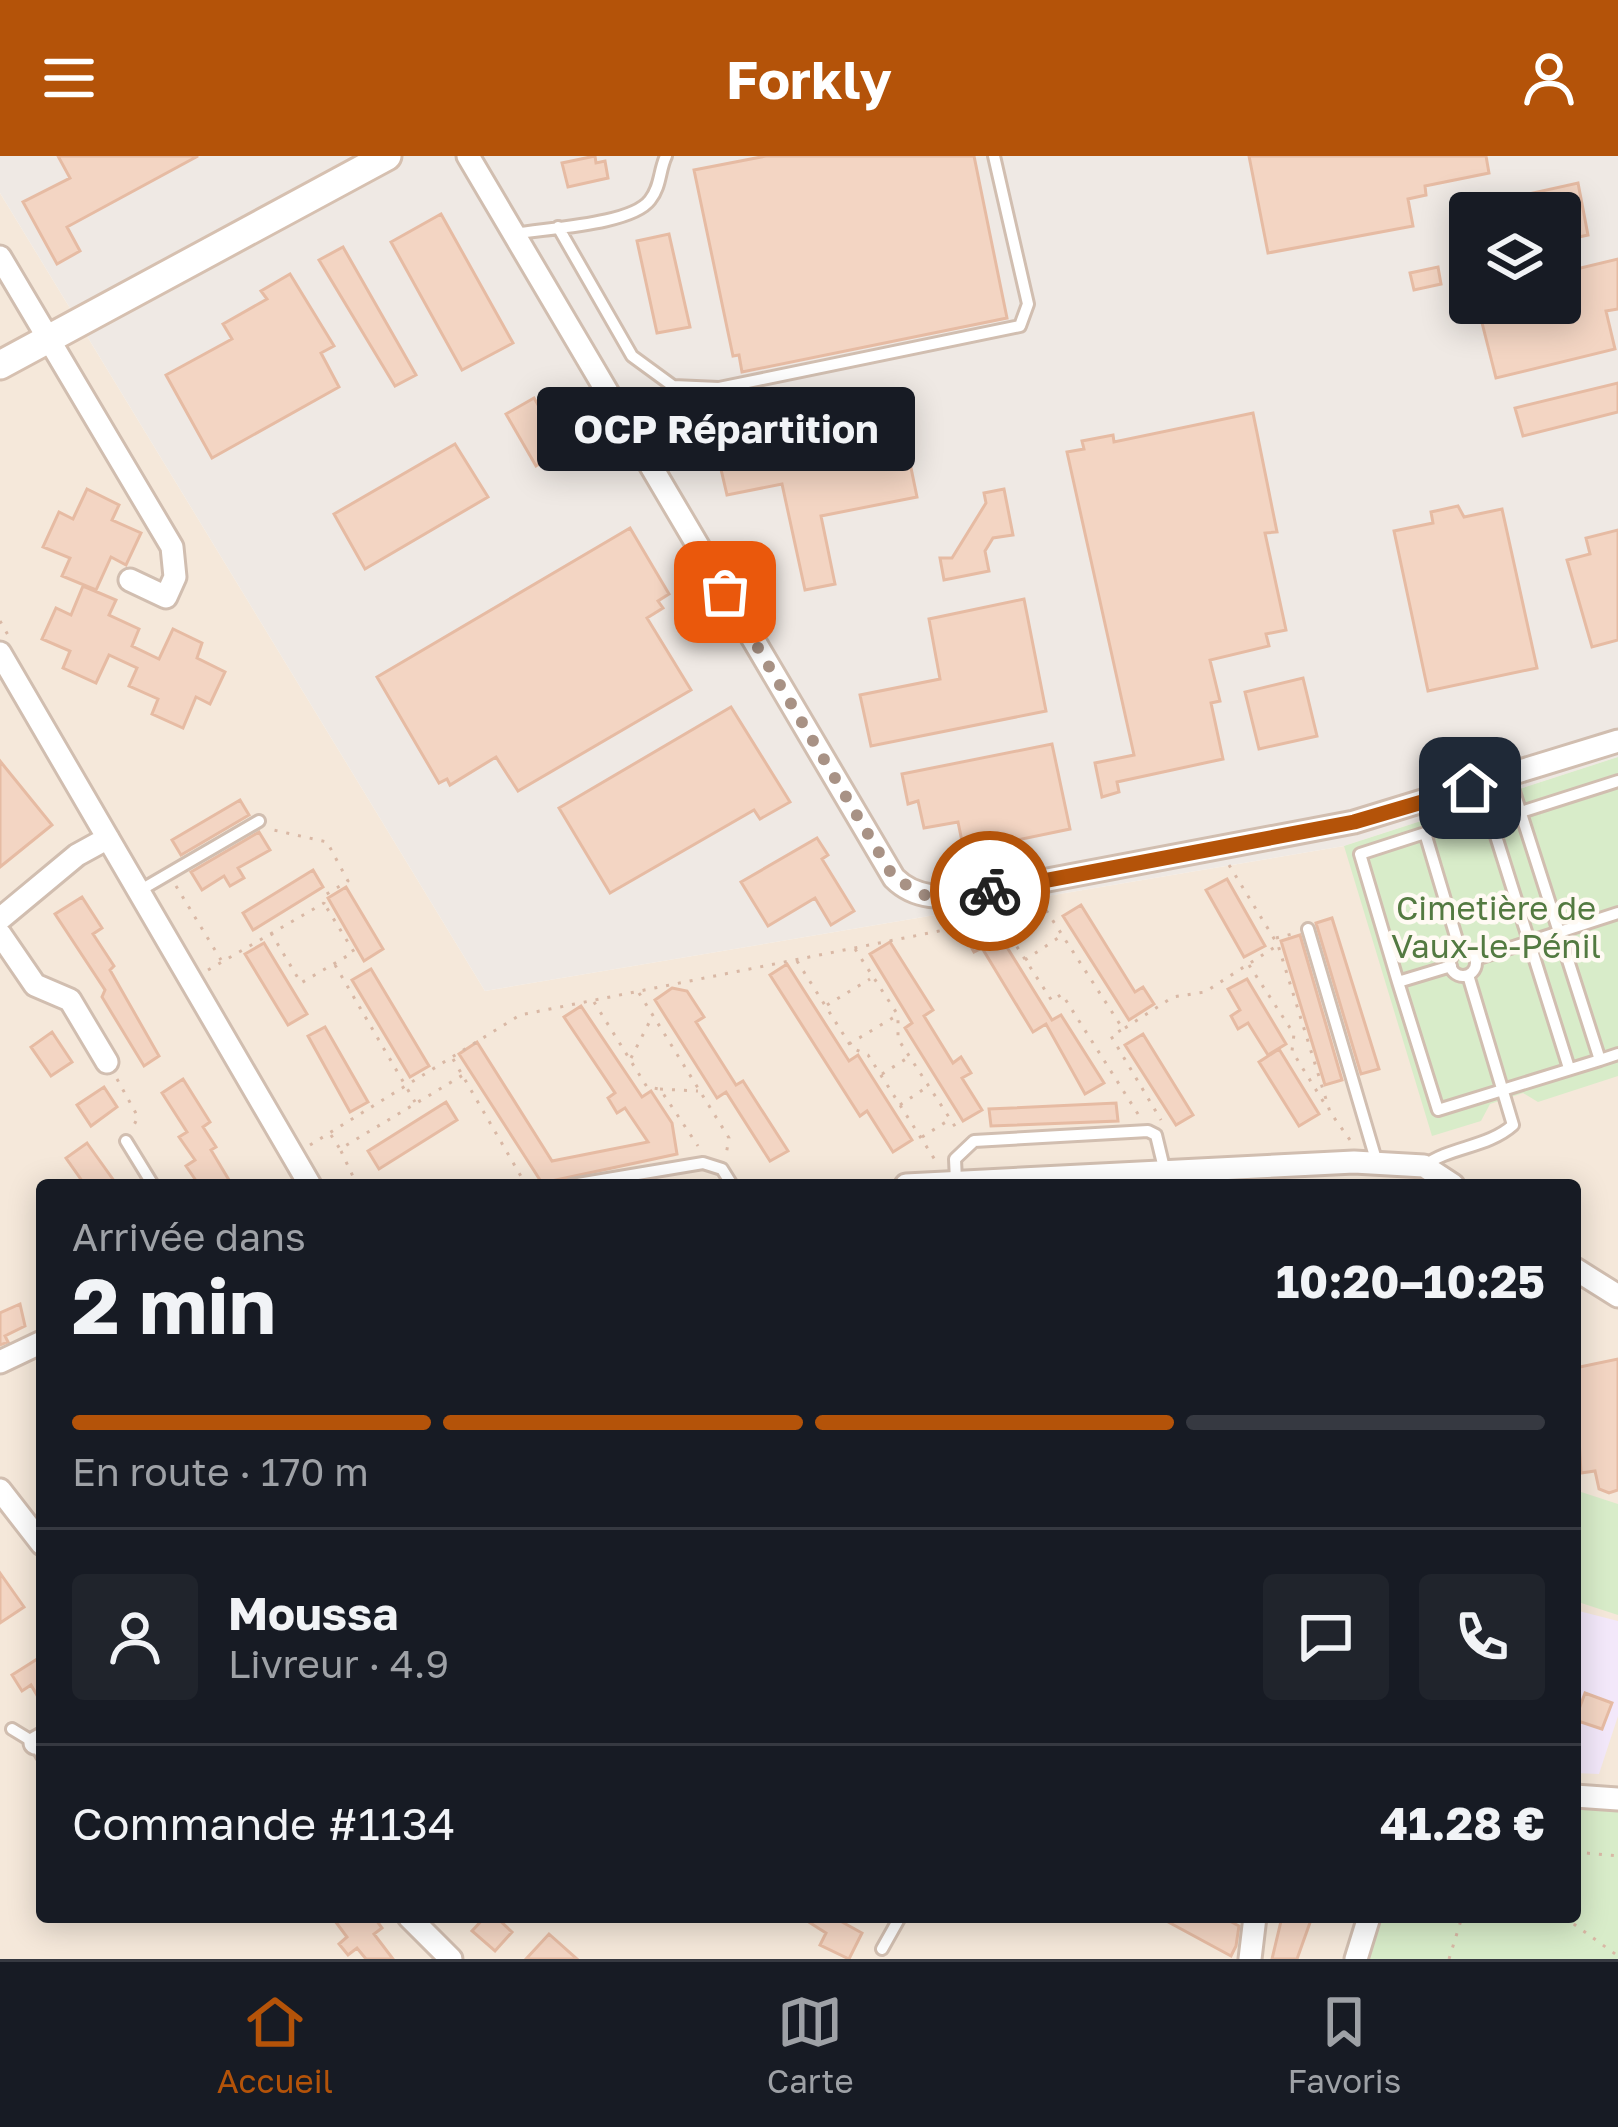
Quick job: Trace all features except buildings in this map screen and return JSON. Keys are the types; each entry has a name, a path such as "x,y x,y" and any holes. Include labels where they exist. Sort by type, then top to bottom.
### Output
{"street":[{"path":"0,365 387,156"},
{"path":"468,156 901,885 928,897 949,897 1354,822 1618,741"},
{"path":"0,257 172,547 175,578 166,597 130,580"},
{"path":"1,656 307,1179"},
{"path":"0,919 77,855 108,838"},
{"path":"0,934 34,986 70,1000 107,1062"},
{"path":"994,1179 1365,1162 1424,1166 1444,1179"},
{"path":"1581,1278 1618,1296"},
{"path":"0,1362 36,1345"},
{"path":"0,1490 36,1536"},
{"path":"1581,1796 1618,1799"},
{"path":"415,1923 451,1959"},
{"path":"1250,1959 1254,1923"},
{"path":"1356,1959 1367,1923"}],"lane":[{"path":"514,234 625,216 644,208 659,186 666,156"},
{"path":"558,226 632,356 674,386 719,388 1020,326 1028,304 994,156"},
{"path":"1509,776 1600,1060"},
{"path":"1521,812 1618,781"},
{"path":"1569,1068 1489,814 1360,854 1438,1110 1618,1054"},
{"path":"139,891 259,821"},
{"path":"1425,833 1460,950 1475,959 1618,914"},
{"path":"1308,929 1365,1162"},
{"path":"1398,982 1451,966 1460,950"},
{"path":"1424,1166 1438,1156 1498,1138 1513,1125 1468,975 1475,959"},
{"path":"1451,966 1468,975"},
{"path":"949,1179 966,1145 1152,1133 1164,1168"},
{"path":"126,1141 149,1179"},
{"path":"608,1179 703,1163 722,1169 728,1179"},
{"path":"13,1729 36,1743"},
{"path":"882,1948 897,1923"}],"path":[{"path":"259,821 266,829 327,842 348,881 325,895 324,903 354,952 301,983 271,933"},
{"path":"1219,848 1278,945 1330,1112"},
{"path":"169,874 222,962"},
{"path":"191,980 324,903"},
{"path":"293,1155 520,1015 1046,910 1123,1029"},
{"path":"999,919 1052,1001 1062,994 1152,1133 1165,1127 1111,1036 1173,997 1205,992 1278,945"},
{"path":"1274,939 1308,929"},
{"path":"1025,960 1063,935"},
{"path":"854,948 898,1016 898,1039 966,1145"},
{"path":"796,959 849,1044 868,1055 946,1179"},
{"path":"334,964 416,1104"},
{"path":"1249,964 1294,1034 1292,1051 1365,1162"},
{"path":"825,1006 873,977"},
{"path":"638,991 729,1138 722,1169"},
{"path":"593,1000 647,1087 700,1091"},
{"path":"630,1060 653,1015"},
{"path":"849,1044 898,1016"},
{"path":"452,1057 523,1179"},
{"path":"880,1075 910,1057"},
{"path":"107,1062 138,1117 126,1141"},
{"path":"340,1149 463,1076"},
{"path":"899,1105 929,1087"},
{"path":"660,1089 698,1147 703,1163"},
{"path":"920,1138 950,1120"},
{"path":"330,1133 354,1179"},
{"path":"1581,1853 1618,1856"},
{"path":"1449,1959 1460,1923"},
{"path":"1573,1923 1618,1956"}],"shaded area":[{"path":"0,156 1618,156 1618,757 1344,846 485,991 0,193"},
{"path":"0,193 485,991 1344,846 1618,757 1618,1959 0,1959"},
{"path":"1581,1612 1618,1621 1618,1716 1599,1774 1581,1773"}],"green space":[{"name":"Cimetière de Vaux-le-Pénil","path":"1618,757 1618,1076 1538,1102 1523,1093 1490,1104 1481,1121 1432,1136 1344,846"},
{"path":"1581,1492 1618,1504 1618,1615 1581,1603"},
{"path":"1581,1806 1618,1809 1618,1959 1369,1959 1380,1923 1581,1923"}],"way so far":[{"path":"725,592 894,878 908,890 928,897 990,891"}],"place":[{"name":"OCP Répartition","path":"725,592"}],"route":[{"path":"990,891 1354,822 1470,788"}]}
